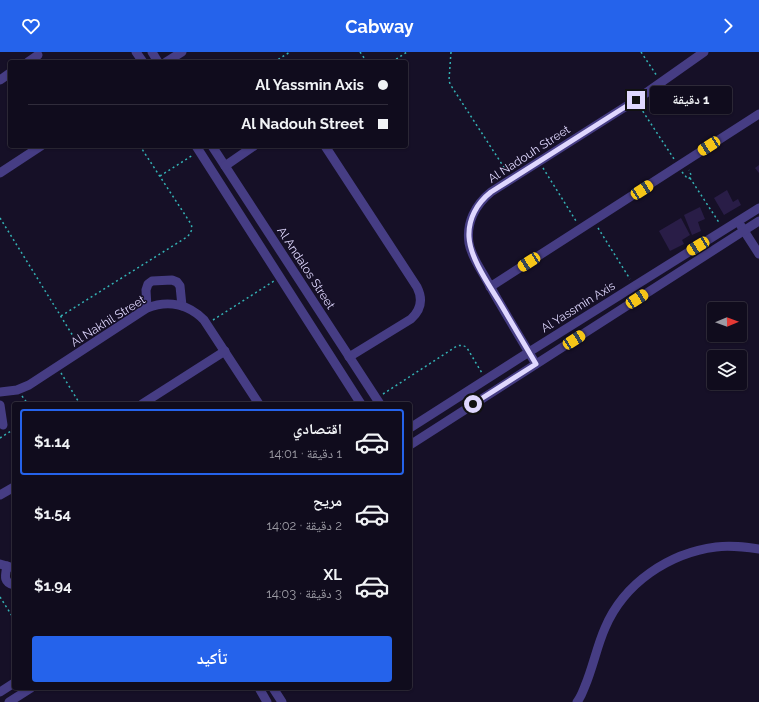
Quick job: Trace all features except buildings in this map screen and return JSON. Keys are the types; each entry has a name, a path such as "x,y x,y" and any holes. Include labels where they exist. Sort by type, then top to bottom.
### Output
{"street":[{"path":"169,60 182,52"},
{"name":"Al Nadouh Street","path":"536,364 473,256 469,236 470,223 475,211 491,192 636,100 704,52"},
{"path":"490,287 759,114"},
{"path":"0,173 38,148"},
{"path":"198,148 360,402"},
{"name":"Al Andalos Street","path":"213,148 378,401"},
{"path":"225,166 251,148"},
{"path":"326,148 417,287 421,300 419,309 411,319 349,357"},
{"name":"Al Yassmin Axis","path":"412,427 759,208"},
{"path":"750,214 758,224"},
{"path":"738,222 759,254"},
{"name":"Al Yassmin Axis","path":"412,443 744,230 758,224"},
{"path":"147,308 146,290 148,284 152,281 172,280 177,282 180,286 182,306"},
{"name":"Al Nakhil Street","path":"0,392 23,388 147,308 168,304 182,306 200,315 207,323 258,402"},
{"path":"145,402 225,351"},
{"path":"0,405 3,425"},
{"path":"0,496 12,487"},
{"path":"577,702 589,676 605,627 617,606 632,587 671,559 694,551 718,546 742,546 759,549"},
{"path":"7,566 5,578 12,584"},
{"path":"0,692 12,684"},
{"path":"9,702 28,690"},
{"path":"260,690 268,702"},
{"path":"274,690 282,702"}],"path":[{"path":"277,60 290,52"},
{"path":"395,60 407,52"},
{"path":"451,52 450,84 512,179"},
{"path":"641,52 661,83"},
{"path":"636,100 681,165 691,174 692,176 690,178"},
{"path":"61,316 187,237 190,233 192,228 190,224 141,148"},
{"path":"160,176 198,148"},
{"path":"539,162 581,229"},
{"path":"681,165 686,178 690,178 724,230"},
{"path":"0,218 82,350"},
{"path":"594,221 634,286"},
{"path":"207,323 280,277"},
{"path":"378,401 460,345 467,348 486,380"},
{"path":"57,367 79,402"},
{"path":"0,438 12,430"},
{"path":"0,598 12,616"}],"route":[{"path":"473,404 536,364 473,256 469,243 469,230 475,211 486,196 491,192 636,100"}]}
